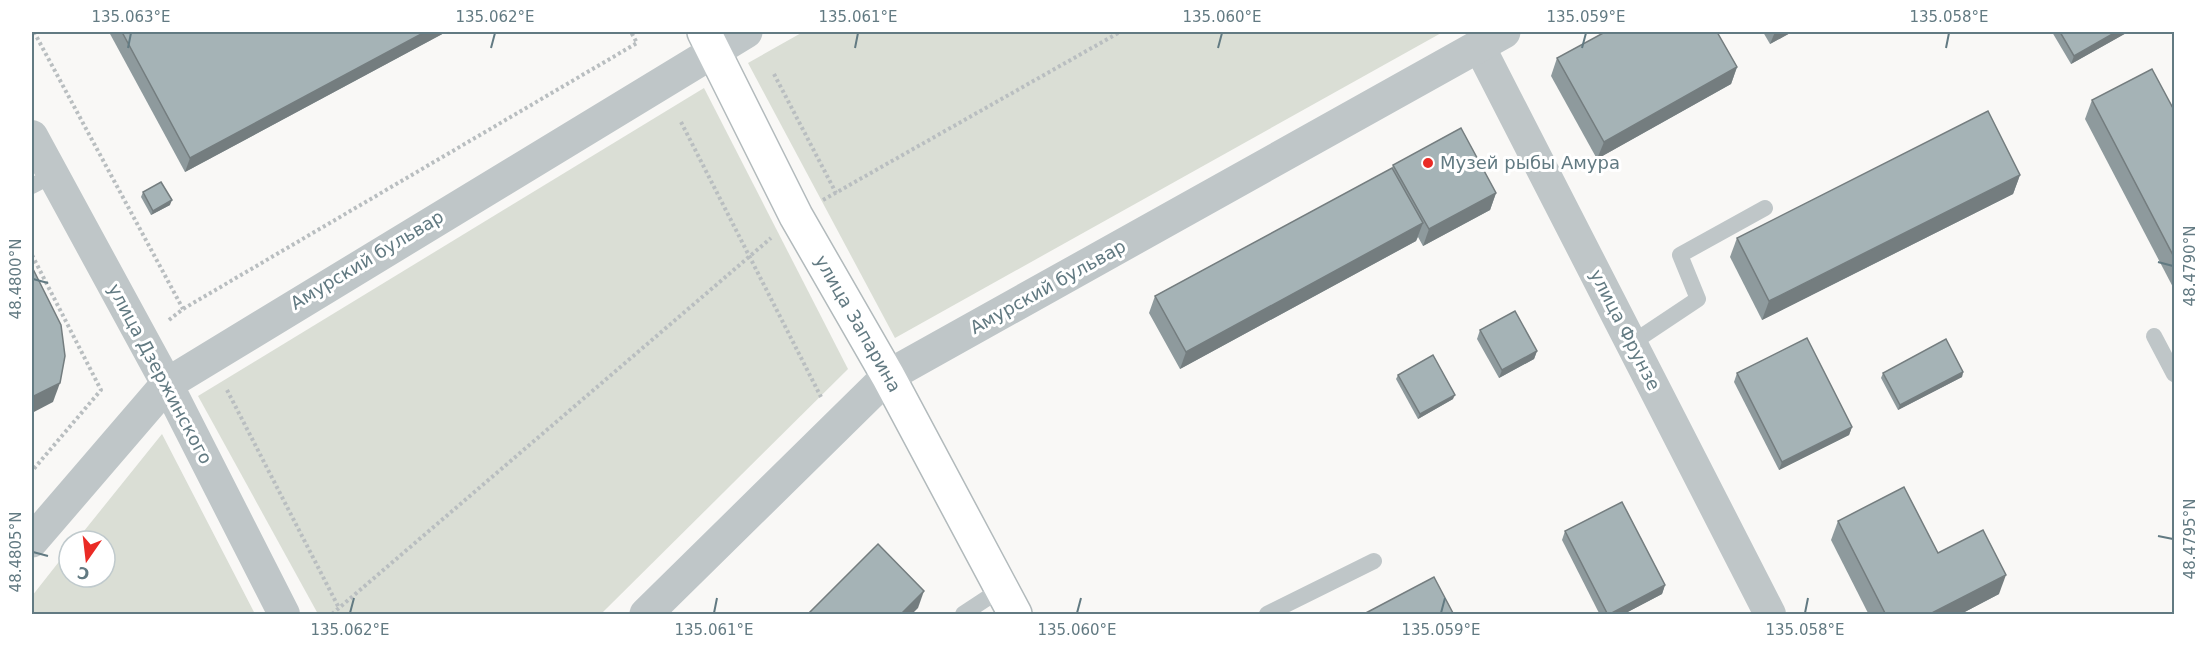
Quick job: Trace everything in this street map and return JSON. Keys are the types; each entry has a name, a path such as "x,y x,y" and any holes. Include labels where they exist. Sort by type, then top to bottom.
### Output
{"main road":[{"name":"улица Запарина","path":"709,41 796,216 888,376 1008,602"}],"street":[{"name":"Амурский бульвар","path":"32,541 167,384 709,41 746,32"},
{"name":"Амурский бульвар","path":"646,615 888,376 1492,39"},
{"name":"улица Фрунзе","path":"1492,39 1632,343 1770,615"},
{"name":"улица Дзержинского","path":"32,136 42,181 167,384 284,615"}],"lane":[{"path":"1632,343 1698,299 1680,255 1765,208"},
{"path":"2154,336 2175,374"},
{"path":"1267,615 1374,561"},
{"path":"963,615 1008,602"}],"path":[{"path":"34,32 183,309"},
{"path":"163,324 183,309 637,43 631,32"},
{"path":"332,615 796,216 1120,32"},
{"path":"774,75 836,193"},
{"path":"681,122 836,427"},
{"path":"32,255 101,390 32,471"},
{"path":"227,390 339,608"}],"shaded area":[{"path":"803,32 1443,32 895,338 748,63"},
{"path":"704,88 848,369 601,614 318,614 198,396"},
{"path":"162,434 255,614 32,614 32,596 57,564 57,589 117,589 117,529 86,529"}],"building":[{"path":"122,32 425,32 190,158"},
{"path":"1605,32 1717,32 1737,67 1604,142 1557,58"},
{"path":"2060,32 2116,32 2074,56"},
{"path":"2152,69 2175,112 2175,259 2092,100"},
{"path":"1988,111 2020,175 1769,301 1737,238"},
{"path":"1461,128 1496,193 1429,229 1393,165"},
{"path":"1392,168 1423,223 1186,352 1155,296"},
{"path":"161,182 172,200 153,211 143,192"},
{"path":"32,267 61,325 65,356 60,383 32,397"},
{"path":"1515,311 1537,351 1502,370 1480,330"},
{"path":"1807,338 1852,427 1782,462 1737,373"},
{"path":"1946,339 1963,372 1900,405 1883,373"},
{"path":"1433,355 1455,395 1420,414 1398,375"},
{"path":"1904,487 1938,553 1983,530 2006,575 1928,615 1886,615 1838,521"},
{"path":"1622,502 1665,585 1608,615 1565,531"},
{"path":"878,544 924,591 900,615 807,615"},
{"path":"1434,577 1454,615 1362,615"}],"place":[{"name":"Музей рыбы Амура","path":"1428,163"}]}
